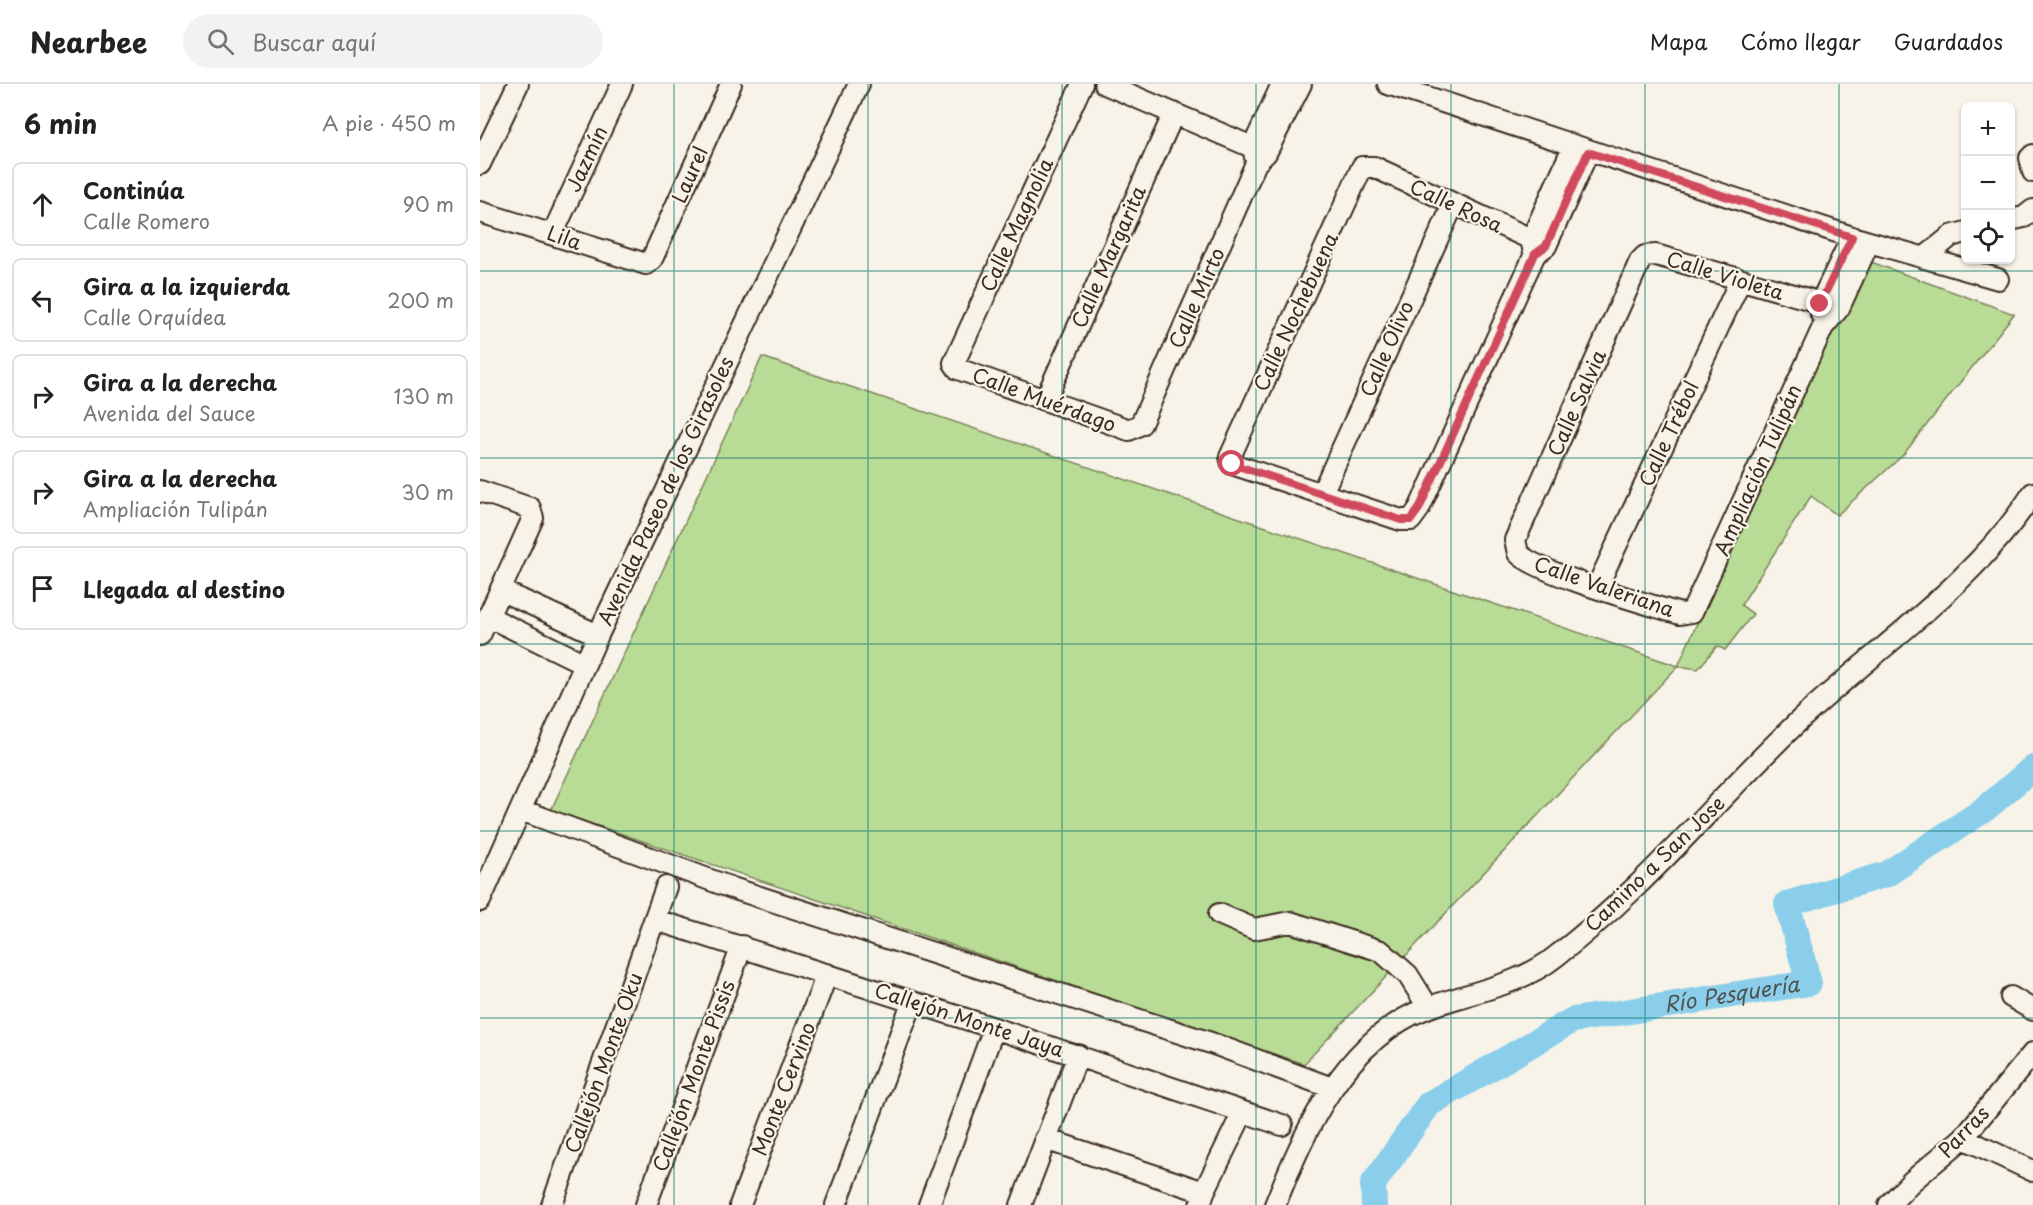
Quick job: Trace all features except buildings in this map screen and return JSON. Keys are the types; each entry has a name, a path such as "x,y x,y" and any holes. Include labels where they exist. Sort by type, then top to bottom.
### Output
{"street":[{"path":"480,164 518,84"},
{"name":"Jazmín","path":"553,233 622,84"},
{"name":"Laurel","path":"646,264 652,259 731,84"},
{"name":"Avenida Paseo de los Girasoles","path":"480,901 598,635 859,84"},
{"name":"Calle Magnolia","path":"955,367 955,360 1082,84"},
{"path":"1105,84 1174,113 1259,154"},
{"name":"Calle Mirto","path":"1133,429 1141,424 1259,154 1282,84"},
{"name":"Calle Mirto","path":"1259,154 1301,84"},
{"path":"1388,84 1860,240 1998,279"},
{"name":"Calle Margarita","path":"1045,400 1174,113"},
{"path":"1322,493 1401,520 1411,520 1419,509 1581,149"},
{"path":"2033,155 2030,158 2033,172"},
{"name":"Calle Rosa","path":"1366,166 1453,205 1537,247"},
{"name":"Calle Nochebuena","path":"1322,493 1235,466 1230,461 1360,171 1366,166"},
{"name":"Calle Olivo","path":"1322,493 1453,205"},
{"path":"2015,219 2024,217 2033,210"},
{"name":"Lila","path":"480,212 646,264"},
{"path":"1924,258 1951,236 1961,233"},
{"path":"1830,306 1860,240"},
{"name":"Calle Violeta","path":"1646,256 1656,255 1830,306"},
{"name":"Calle Salvia","path":"1518,553 1515,540 1640,261 1646,256"},
{"name":"Calle Trébol","path":"1597,587 1740,280"},
{"name":"Ampliación Tulipán","path":"1692,612 1823,327 1830,306"},
{"name":"Calle Muérdago","path":"955,367 1124,429 1133,429"},
{"path":"480,491 531,508 533,518 502,591 484,626 585,664"},
{"name":"Camino a San Jose","path":"1275,1205 1286,1177 1332,1088 1367,1046 1391,1025 1428,1007 1522,976 1553,959 1601,920 1800,720 1997,542 2033,493"},
{"name":"Calle Valeriana","path":"1518,553 1540,567 1597,587 1680,614 1692,612"},
{"path":"502,591 598,635"},
{"path":"521,810 742,892 1200,1040 1332,1088"},
{"name":"Callejón Monte Oku","path":"552,1205 666,887"},
{"path":"1219,914 1254,929 1290,922 1381,951 1408,975 1428,1007"},
{"name":"Callejón Monte Jaya","path":"656,920 1078,1055 1282,1125"},
{"name":"Callejón Monte Pissis","path":"646,1205 742,946"},
{"name":"Monte Cervino","path":"740,1205 827,974"},
{"path":"2011,997 2033,1010"},
{"path":"836,1205 912,1003"},
{"path":"929,1205 994,1028"},
{"name":"Parras","path":"1889,1205 1911,1182 1963,1138 2033,1053"},
{"path":"1021,1205 1078,1055"},
{"path":"1045,1139 1202,1198 1243,1112"},
{"path":"1963,1138 2033,1171"}],"green space":[{"path":"1860,258 2014,314 1903,455 1837,515 1811,496 1741,605 1753,614 1725,650 1717,646 1698,669 1678,666"},
{"path":"762,357 1678,666 1304,1064 551,810"}],"waterway":[{"name":"Río Pesquería","path":"1374,1205 1373,1184 1429,1104 1573,1020 1809,983 1787,904 1887,874 1985,809 2033,768"}],"route":[{"path":"1232,464 1401,520 1411,520 1419,509 1535,254 1546,246 1588,152 1852,237 1820,304"}]}
